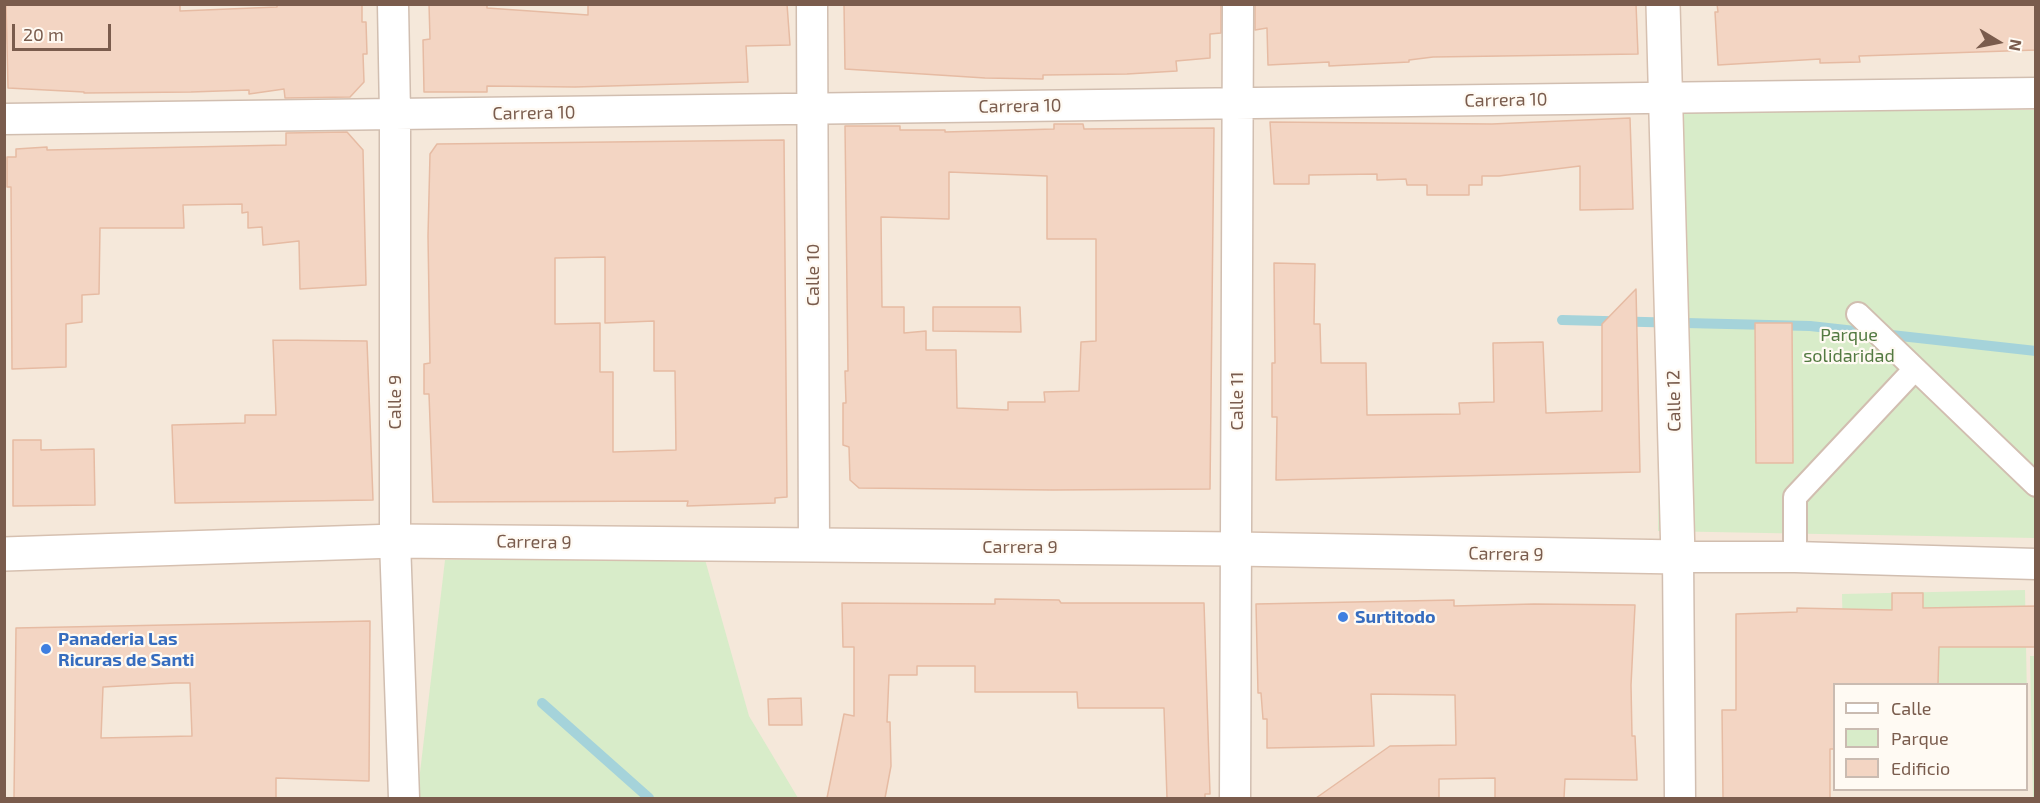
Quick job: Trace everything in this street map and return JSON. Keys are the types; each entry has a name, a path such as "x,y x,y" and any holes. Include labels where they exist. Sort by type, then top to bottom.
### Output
{"main road":[{"name":"Calle 12","path":"1663,4 1678,557"},
{"name":"Carrera 9","path":"4,555 395,541 1236,549 1678,557"}],"street":[{"name":"Calle 9","path":"393,4 395,541 404,798"},
{"name":"Calle 10","path":"812,4 814,546"},
{"name":"Calle 11","path":"1235,798 1238,4"},
{"name":"Carrera 10","path":"4,119 2036,93"},
{"path":"1858,314 2036,485"},
{"path":"1794,557 1795,497 1914,369"},
{"name":"Carrera 9","path":"1678,557 1794,557 2036,564"},
{"name":"Calle 12","path":"1678,557 1680,798"}],"shaded area":[{"path":"5,5 2035,5 2035,798 5,798"}],"green space":[{"name":"Parque solidaridad","path":"1666,110 2035,110 2035,538 1658,531"},
{"path":"704,556 749,716 798,798 417,798 445,560"},
{"path":"2025,590 2027,683 1844,683 1842,594"},
{"path":"2030,656 2036,656 2035,798 2033,798"}],"building":[{"path":"6,4 180,4 180,11 277,7 277,4 362,4 362,22 366,22 367,54 363,54 364,82 350,97 285,98 284,89 249,94 249,90 84,93 8,88"},
{"path":"429,4 487,4 487,8 588,15 588,4 787,4 790,45 746,46 748,82 575,87 487,86 487,92 424,92 423,40 430,39"},
{"path":"844,4 1221,4 1221,33 1210,34 1210,58 1176,61 1177,71 1043,75 1043,79 985,78 845,69"},
{"path":"1255,4 1636,4 1638,54 1433,57 1409,60 1409,62 1329,66 1329,62 1268,65 1267,28 1255,30"},
{"path":"1717,4 2036,4 2036,50 1859,56 1860,62 1820,63 1820,59 1718,65 1715,12 1718,12"},
{"path":"1630,118 1633,209 1580,210 1580,166 1482,176 1482,185 1469,185 1469,195 1427,195 1427,185 1407,185 1406,179 1377,180 1377,174 1309,175 1309,184 1274,184 1270,122 1492,124"},
{"path":"1054,124 1083,124 1084,129 1214,128 1210,489 859,488 850,480 849,447 843,445 843,403 846,403 845,371 848,371 845,126 900,126 900,130 945,130 945,132 1054,129","holes":["949,172 1047,176 1047,239 1096,239 1096,341 1081,342 1079,391 1044,392 1045,402 1008,402 1008,410 957,408 956,350 926,350 926,331 904,333 904,307 882,307 881,217 949,219"]},
{"path":"347,132 363,150 366,285 300,289 299,241 263,245 262,227 248,228 248,212 242,213 242,204 183,205 184,228 100,228 99,294 82,295 82,322 66,324 66,367 12,369 11,187 7,187 7,157 16,157 16,149 286,145 286,133"},
{"path":"784,140 787,497 775,498 775,503 687,506 688,501 433,502 429,394 424,394 424,364 430,363 428,236 430,154 437,144","holes":["605,257 605,323 654,321 654,371 675,371 676,450 613,452 613,372 600,372 600,323 555,324 555,258"]},
{"path":"1274,263 1315,264 1314,324 1320,324 1321,363 1366,363 1367,415 1460,414 1459,403 1494,402 1493,343 1543,342 1546,413 1602,411 1602,324 1636,289 1640,472 1276,480 1277,417 1272,417 1272,363 1275,363"},
{"path":"933,307 1020,307 1021,332 933,331"},
{"path":"1755,323 1792,323 1793,463 1756,463"},
{"path":"273,340 367,341 373,500 175,503 172,425 245,423 245,415 276,415"},
{"path":"13,440 41,440 41,450 94,449 95,505 13,506"},
{"path":"1892,593 1923,593 1923,608 2036,606 2036,647 1939,647 1938,683 1833,683 1830,798 1723,798 1722,710 1736,710 1736,614 1797,612 1797,608 1892,610"},
{"path":"995,599 1059,600 1061,603 1204,603 1210,794 1205,794 1205,798 1167,798 1164,708 1078,708 1077,692 975,692 975,666 917,666 917,675 889,675 887,722 890,722 891,766 885,798 827,798 844,714 854,716 854,647 843,647 842,603 995,604"},
{"path":"1454,600 1454,606 1635,605 1631,685 1632,736 1635,736 1637,780 1565,779 1564,798 1495,798 1495,778 1439,779 1439,798 1316,798 1390,746 1456,745 1455,695 1371,694 1374,746 1267,748 1267,719 1263,719 1261,693 1258,693 1256,604"},
{"path":"370,621 369,781 276,778 276,798 14,798 16,628","holes":["190,683 192,736 101,738 103,687"]},
{"path":"801,698 802,725 769,725 768,699"}],"waterway":[{"path":"1562,320 1810,326 2036,351"},
{"path":"542,703 649,798"}],"place":[{"name":"Surtitodo","path":"1343,617"},
{"name":"Panaderia Las Ricuras de Santi","path":"46,649"}]}
